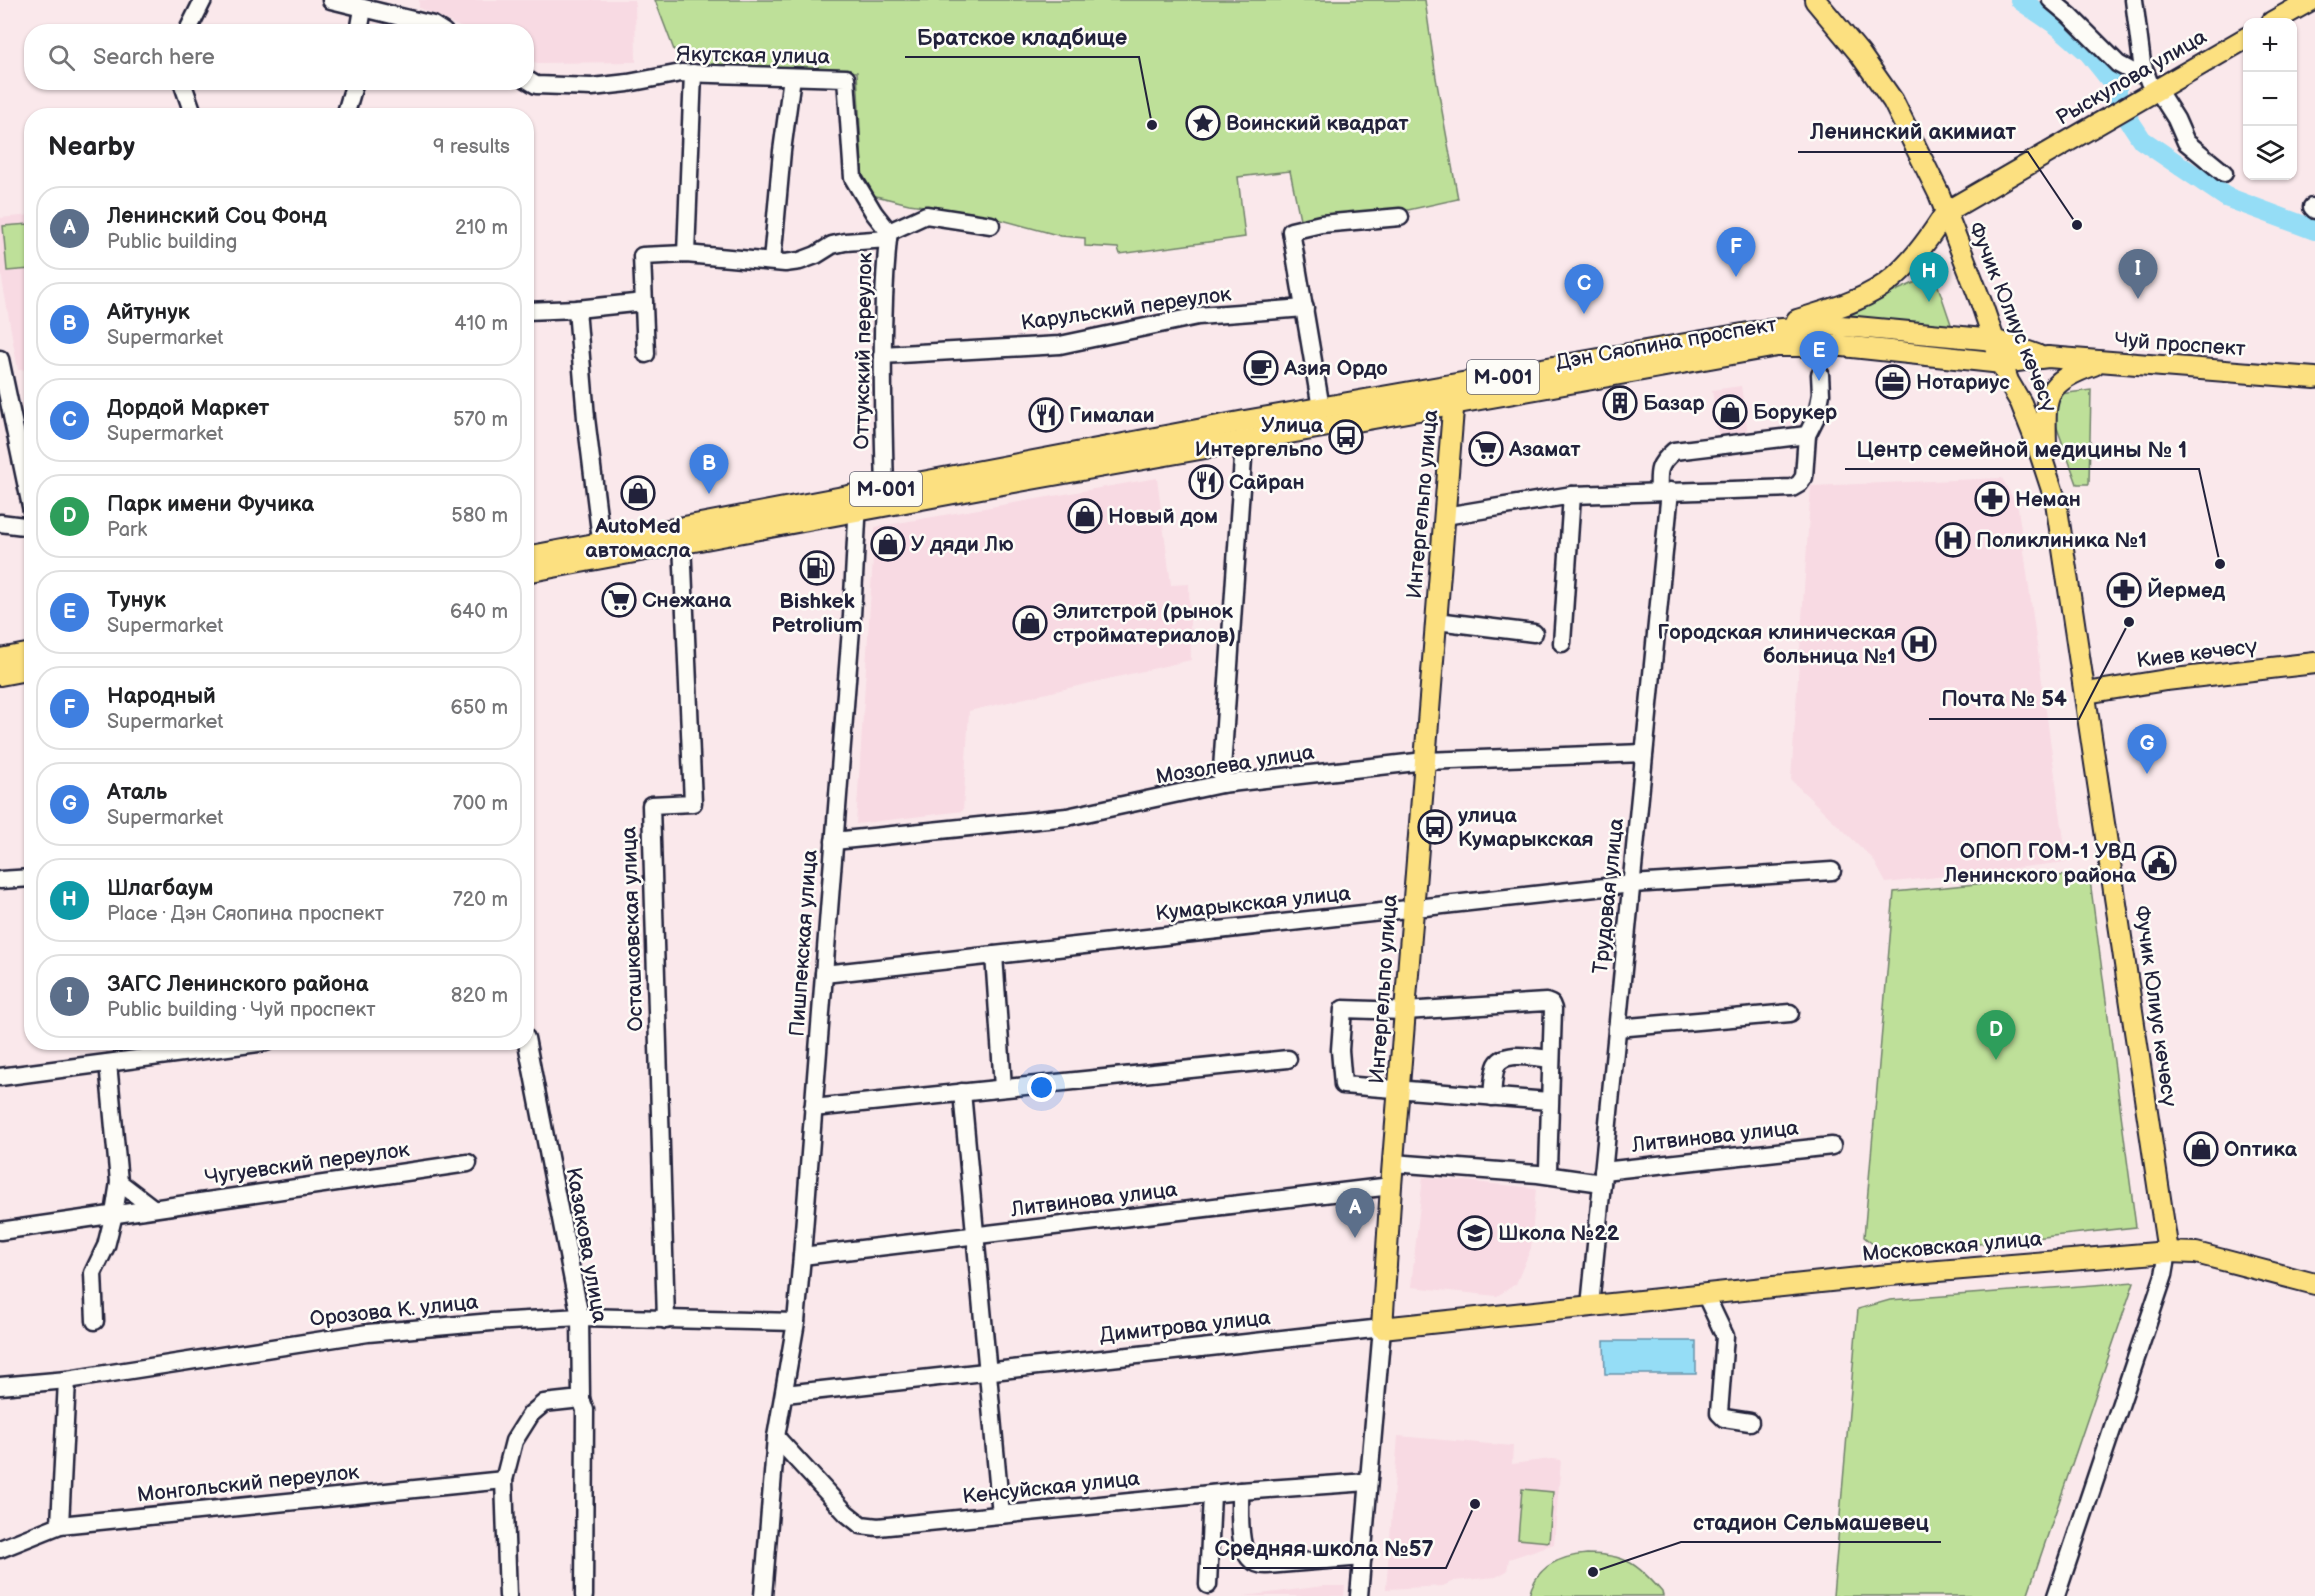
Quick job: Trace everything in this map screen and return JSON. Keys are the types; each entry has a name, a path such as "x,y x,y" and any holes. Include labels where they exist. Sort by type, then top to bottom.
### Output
{"main road":[{"name":"Фучик Юлиус көчөсү","path":"1815,0 1860,54 1893,101 1946,212 2002,363 2046,467 2056,502 2168,1252"},
{"path":"2278,18 2306,1"},
{"name":"Рыскулова улица","path":"1946,212 2105,120 2150,88 2243,39"},
{"path":"1760,331 1837,307 1883,285 1918,253 1946,212"},
{"name":"Дэн Сяопина проспект","path":"534,571 602,551 1244,431 1321,408 1760,331 1838,326 1994,340"},
{"name":"Чуй проспект","path":"1994,340 2042,357"},
{"name":"Дэн Сяопина проспект","path":"534,556 682,542 858,503 885,490 1244,431 1455,405 1777,346 1843,346 2002,363"},
{"name":"Чуй проспект","path":"2002,363 2042,357 2315,378"},
{"path":"2046,467 2046,407 2053,387 2069,373 2101,362"},
{"name":"Интергельпо улица","path":"1382,1328 1391,1186 1455,385"},
{"path":"0,659 24,654"},
{"name":"Киев көчөсү","path":"2086,693 2166,680 2315,663"},
{"path":"0,675 24,670"},
{"name":"Московская улица","path":"1590,1305 1878,1276 2168,1252 2196,1253 2315,1284"},
{"name":"Димитрова улица","path":"1382,1328 1590,1305"}],"street":[{"path":"191,24 203,0"},
{"path":"331,0 429,24"},
{"path":"2051,0 2118,64 2135,73 2176,119 2186,142 2224,173"},
{"path":"2134,0 2137,36 2150,88"},
{"path":"360,24 363,9"},
{"name":"Якутская улица","path":"534,84 592,87 681,73 846,78 853,178 889,235"},
{"path":"686,254 693,73"},
{"path":"772,261 782,151 792,77"},
{"path":"185,90 191,108"},
{"path":"348,108 353,90"},
{"path":"889,235 926,215 991,225"},
{"path":"1321,408 1291,231 1321,224 1400,217"},
{"name":"Оттукский переулок","path":"646,354 642,256 686,254 785,262 800,261 845,242 889,235 883,288 885,490"},
{"path":"534,311 644,302"},
{"name":"Карульский переулок","path":"882,355 1060,345 1198,316 1305,308"},
{"path":"577,309 586,418 602,551"},
{"path":"0,359 5,410 24,481"},
{"path":"1445,516 1572,495 1792,488 1804,477 1808,435 1817,415 1821,394 1820,374"},
{"path":"1221,784 1244,431"},
{"name":"Трудовая улица","path":"1590,1305 1644,753 1665,491 1658,470 1664,460 1674,451 1808,435"},
{"path":"1562,643 1572,495"},
{"name":"Пишпекская улица","path":"763,1596 776,1437 796,1322 802,1256 858,503"},
{"path":"0,523 24,526"},
{"name":"Осташковская улица","path":"666,1320 651,805 693,803 682,542"},
{"path":"1437,621 1534,633"},
{"name":"Мозолева улица","path":"834,841 1067,817 1221,784 1425,761 1644,753"},
{"name":"Кумарыкская улица","path":"824,974 1632,884 1832,871"},
{"path":"0,880 24,878"},
{"path":"994,955 1003,1087"},
{"path":"1548,1169 1553,1009 1551,1004 1546,1002 1405,1011 1343,1009 1340,1050 1343,1085 1549,1101"},
{"path":"1617,1028 1790,1013"},
{"path":"0,1077 206,1050"},
{"name":"Казакова улица","path":"528,1050 580,1317 581,1399 585,1410 584,1596"},
{"path":"1492,1097 1497,1065 1503,1059 1512,1056 1551,1059"},
{"path":"813,1108 1288,1059"},
{"path":"95,1321 93,1273 106,1246 119,1182 108,1063"},
{"path":"962,1092 1001,1515"},
{"name":"Литвинова улица","path":"1393,1163 1603,1177 1832,1146"},
{"name":"Чугуевский переулок","path":"0,1232 468,1163"},
{"path":"119,1182 153,1208"},
{"name":"Литвинова улица","path":"802,1256 1391,1186"},
{"name":"Фучик Юлиус көчөсү","path":"2056,1596 2164,1275 2168,1252"},
{"path":"1706,1294 1725,1336 1719,1413 1724,1418 1750,1422"},
{"name":"Орозова К. улица","path":"0,1386 67,1380 368,1333 492,1322 580,1317 796,1322"},
{"name":"Димитрова улица","path":"785,1394 1382,1328"},
{"name":"Интергельпо улица","path":"1359,1596 1382,1328"},
{"path":"60,1525 67,1380"},
{"path":"508,1596 504,1480 514,1441 531,1414 544,1403 581,1399"},
{"name":"Кенсуйская улица","path":"776,1437 846,1513 861,1525 878,1527 1240,1491 1368,1482"},
{"name":"Монгольский переулок","path":"0,1549 60,1525 504,1480"},
{"path":"1240,1491 1244,1551 1252,1563 1267,1565 1363,1557"},
{"path":"1208,1585 1212,1494"}],"shaded area":[{"path":"419,0 635,0 636,62 537,63 534,62 534,24 454,24 419,8"},
{"path":"24,216 24,370 18,370 0,268 0,218"},
{"name":"Борукер","path":"1741,386 1748,434 1719,438 1712,390"},
{"name":"Элитстрой (рынок стройматериалов)","path":"1157,478 1171,585 1189,584 1191,660 969,711 963,811 856,824 875,527"},
{"name":"Городская клиническая больница №1","path":"2002,478 2018,508 2067,862 1886,883 1873,859 1791,780 1811,486"},
{"name":"Школа №22","path":"1423,1177 1536,1188 1531,1248 1516,1284 1497,1296 1411,1287"},
{"path":"1398,1436 1513,1446 1512,1464 1551,1459 1561,1460 1554,1544 1509,1559 1507,1571 1496,1577 1454,1581 1443,1586 1386,1589"},
{"path":"1324,1586 1345,1586 1344,1596 1244,1596"}],"green space":[{"path":"655,0 1425,0 1436,78 1458,199 1390,214 1300,219 1290,171 1238,177 1245,237 1120,254 1118,248 1085,246 1085,238 1061,236 976,213 909,204 868,194 863,185 857,72 715,66 674,50"},
{"path":"24,224 24,270 7,271 3,226"},
{"path":"1934,274 1953,330 1845,317 1848,312"},
{"path":"2091,390 2089,484 2077,484 2051,411 2060,394"},
{"path":"2089,873 2136,1227 1885,1254 1864,1237 1894,892"},
{"path":"2134,1282 2027,1596 1833,1596 1858,1309 1890,1300"},
{"path":"1522,1489 1553,1492 1549,1542 1518,1539"},
{"path":"1587,1554 1611,1556 1630,1562 1646,1574 1663,1596 1529,1596 1537,1577 1550,1564 1567,1557"}],"water":[{"path":"1604,1341 1696,1341 1696,1374 1605,1374"}],"waterway":[{"path":"2020,0 2058,26 2089,53 2117,88 2117,102 2142,140 2226,197 2315,230"}],"place":[{"name":"Воинский квадрат","path":"1203,123"},
{"name":"Братское кладбище","path":"1152,125"},
{"name":"Ленинский акимиат","path":"2077,225"},
{"name":"Народный","path":"1736,277"},
{"name":"ЗАГС Ленинского района","path":"2138,299"},
{"name":"Шлагбаум","path":"1929,302"},
{"name":"Дордой Маркет","path":"1584,314"},
{"name":"Азия Ордо","path":"1261,368"},
{"name":"Тунук","path":"1819,381"},
{"name":"Нотариус","path":"1893,382"},
{"name":"Базар","path":"1620,403"},
{"name":"Борукер","path":"1730,412"},
{"name":"Гималаи","path":"1046,415"},
{"name":"Улица Интергельпо","path":"1346,437"},
{"name":"Азамат","path":"1486,449"},
{"name":"Сайран","path":"1206,482"},
{"name":"AutoMed автомасла","path":"638,493"},
{"name":"Айтунук","path":"709,494"},
{"name":"Неман","path":"1992,499"},
{"name":"Новый дом","path":"1085,516"},
{"name":"Поликлиника №1","path":"1953,540"},
{"name":"У дяди Лю","path":"888,544"},
{"name":"Центр семейной медицины № 1","path":"2220,564"},
{"name":"Bishkek Petrolium","path":"817,568"},
{"name":"Йермед","path":"2124,590"},
{"name":"Снежана","path":"619,600"},
{"name":"Почта № 54","path":"2129,622"},
{"name":"Элитстрой (рынок стройматериалов)","path":"1030,623"},
{"name":"Городская клиническая больница №1","path":"1919,644"},
{"name":"Аталь","path":"2147,774"},
{"name":"улица Кумарыкская","path":"1435,827"},
{"name":"ОПОП ГОМ-1 УВД Ленинского района","path":"2159,863"},
{"name":"Парк имени Фучика","path":"1996,1060"},
{"name":"Оптика","path":"2201,1149"},
{"name":"Школа №22","path":"1475,1233"},
{"name":"Ленинский Соц Фонд","path":"1355,1238"},
{"name":"Средняя школа №57","path":"1475,1504"},
{"name":"стадион Сельмашевец","path":"1593,1572"}]}
